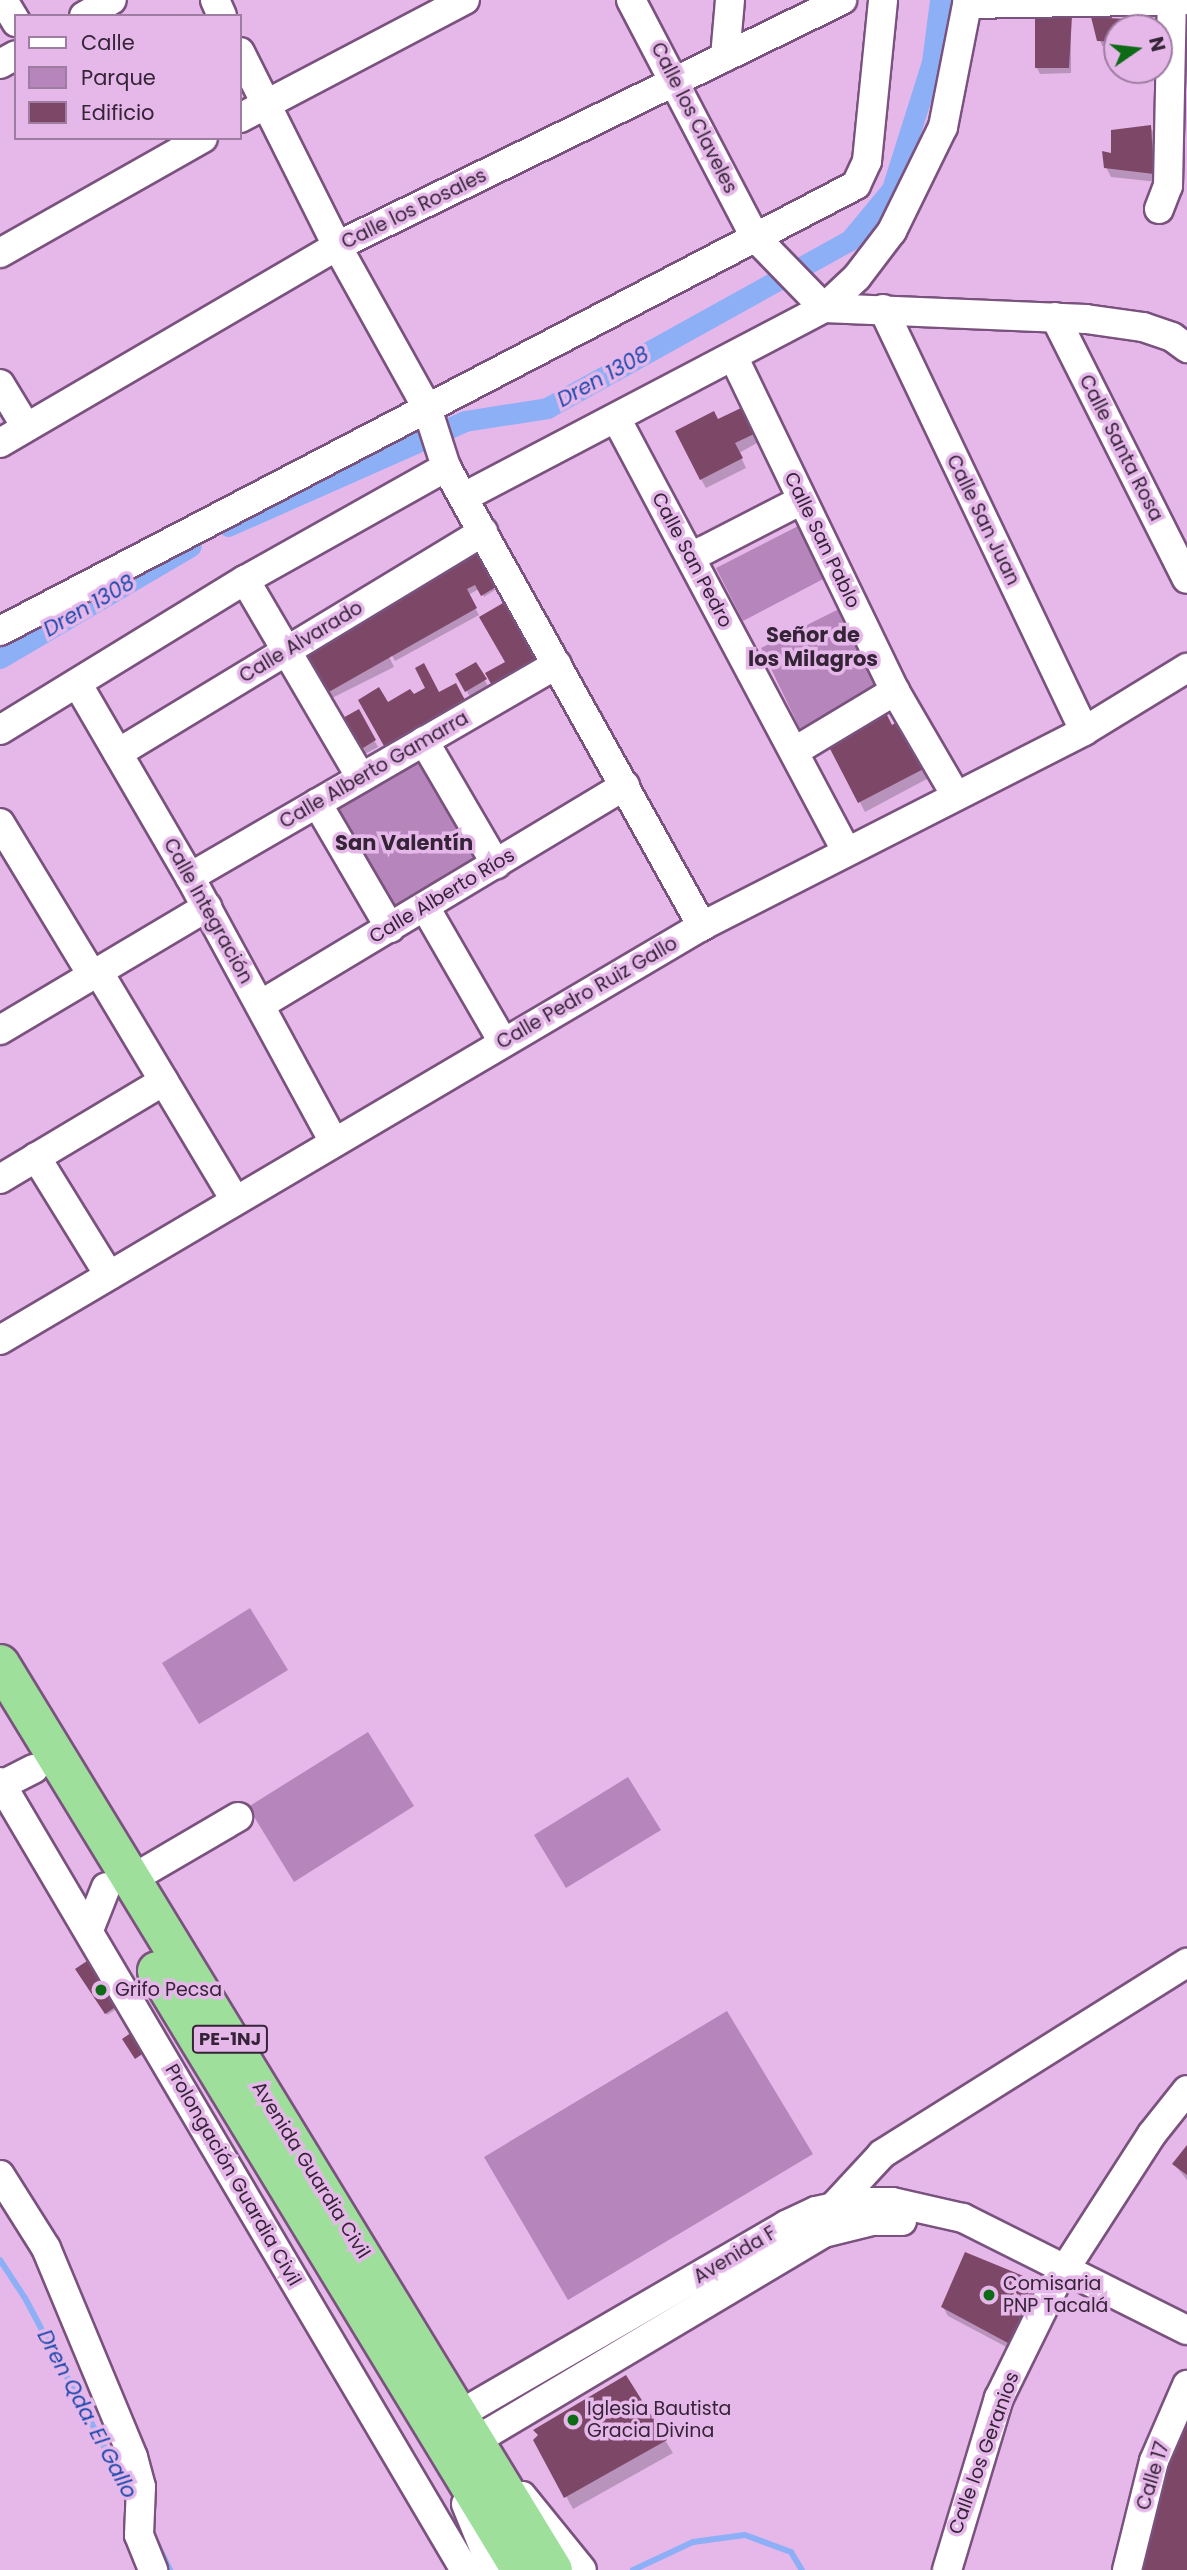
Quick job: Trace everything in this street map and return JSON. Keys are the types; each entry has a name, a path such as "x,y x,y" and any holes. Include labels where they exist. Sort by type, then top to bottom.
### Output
{"highway":[{"name":"Avenida Guardia Civil","path":"0,1664 224,2081 460,2442 553,2570"},
{"name":"Avenida Guardia Civil","path":"0,1713 9,1780 119,1883 460,2442 521,2570"}],"street":[{"path":"3,0 14,19"},
{"path":"87,14 111,0"},
{"path":"242,117 465,0"},
{"name":"Calle los Claveles","path":"631,0 676,80 755,237 824,308"},
{"path":"724,57 730,0"},
{"name":"Calle los Rosales","path":"0,443 337,246 842,0"},
{"path":"0,631 856,185 867,160 883,0"},
{"path":"1159,209 1168,186 1172,0"},
{"path":"464,497 824,308 857,277 892,231 939,136 967,2 1187,0"},
{"path":"242,56 337,246 427,408 446,467 702,926"},
{"path":"0,253 199,140"},
{"path":"824,308 1055,317 1143,327 1172,337 1187,348"},
{"name":"Calle San Juan","path":"883,309 1084,731"},
{"name":"Calle Santa Rosa","path":"1055,317 1187,579"},
{"name":"Calle San Pablo","path":"733,356 895,691 956,796"},
{"path":"0,384 26,427"},
{"name":"Calle San Pedro","path":"615,418 846,851"},
{"path":"0,730 245,580 446,467"},
{"path":"691,557 803,500"},
{"name":"Calle Alvarado","path":"118,753 483,532"},
{"path":"245,580 361,778"},
{"name":"Calle Alberto Gamarra","path":"190,877 557,664"},
{"name":"Calle Pedro Ruiz Gallo","path":"0,1340 702,926 1084,731 1187,668"},
{"name":"Calle Integración","path":"77,683 190,877 334,1142"},
{"path":"795,751 895,691"},
{"path":"424,741 496,864"},
{"name":"Calle Alberto Ríos","path":"260,1006 625,786"},
{"path":"317,803 390,928"},
{"path":"0,823 236,1200"},
{"path":"0,1030 206,907"},
{"path":"425,907 503,1042"},
{"path":"0,1179 163,1081"},
{"path":"36,1157 109,1275"},
{"name":"Prolongación Guardia Civil","path":"9,1780 89,1930 200,2118 480,2566"},
{"path":"89,1930 119,1883 238,1816"},
{"path":"833,2218 882,2154 1187,1963"},
{"path":"200,2118 224,2081"},
{"name":"Calle los Geranios","path":"947,2570 999,2398 1061,2265 1152,2134 1187,2090"},
{"path":"0,2175 46,2248 134,2457 141,2487 139,2535 153,2570"},
{"name":"Avenida F","path":"460,2442 833,2218 904,2221 1061,2265 1187,2330"},
{"name":"Calle 17","path":"1127,2570 1154,2460 1187,2385"},
{"path":"460,2442 469,2514 480,2566"},
{"path":"460,2442 564,2542 582,2570"}],"green space":[{"path":"804,523 831,575 743,621 716,568"},
{"path":"847,605 887,686 800,729 761,648"},
{"path":"422,752 486,861 392,912 329,806"},
{"path":"250,1608 288,1670 199,1724 162,1663"},
{"path":"368,1732 414,1806 294,1882 248,1807"},
{"path":"628,1777 661,1830 566,1888 534,1835"},
{"path":"727,2011 813,2154 568,2300 484,2157"}],"building":[{"path":"1072,16 1069,68 1035,68 1035,17"},
{"path":"1091,17 1103,18 1103,41 1097,41"},
{"path":"1151,125 1154,174 1104,168 1102,151 1111,153 1111,130"},
{"path":"741,408 754,434 735,443 743,458 700,480 675,431 714,411 718,419"},
{"path":"474,550 496,587 481,596 475,585 467,589 477,608 327,693 302,649"},
{"path":"503,603 538,663 494,689 485,673 505,662 479,617"},
{"path":"476,662 487,679 465,692 455,674"},
{"path":"424,663 439,692 456,683 465,700 384,746 358,700 379,687 388,702 410,689 414,694 425,688 415,668"},
{"path":"359,709 376,740 358,751 341,719"},
{"path":"886,713 892,725 908,715 935,763 858,803 827,743"},
{"path":"93,1957 123,2002 105,2014 75,1969"},
{"path":"138,2028 151,2048 135,2059 122,2039"},
{"path":"1187,2145 1187,2175 1172,2164"},
{"name":"Comisaria PNP Tacalá","path":"965,2252 1038,2282 1008,2343 941,2307"},
{"path":"626,2375 667,2440 564,2498 533,2440 538,2435 533,2430"},
{"path":"1187,2410 1187,2570 1139,2570 1176,2434"}],"waterway":[{"name":"Dren 1308","path":"228,526 465,421 547,408 850,240 892,189 932,62 940,0"},
{"name":"Dren 1308","path":"0,658 191,546"},
{"name":"Dren Qda. El Gallo","path":"0,2260 25,2298 131,2497"},
{"name":"Dren Qda. El Gallo","path":"151,2531 170,2570"},
{"name":"Dren Qda. El Gallo","path":"633,2570 693,2542 745,2535 791,2552 802,2570"}],"place":[{"name":"Grifo Pecsa","path":"101,1990"},
{"name":"Comisaria PNP Tacalá","path":"989,2295"},
{"name":"Iglesia Bautista Gracia Divina","path":"573,2420"}],"district":[{"name":"Señor de los Milagros","path":"813,647"},
{"name":"San Valentín","path":"404,843"}]}
